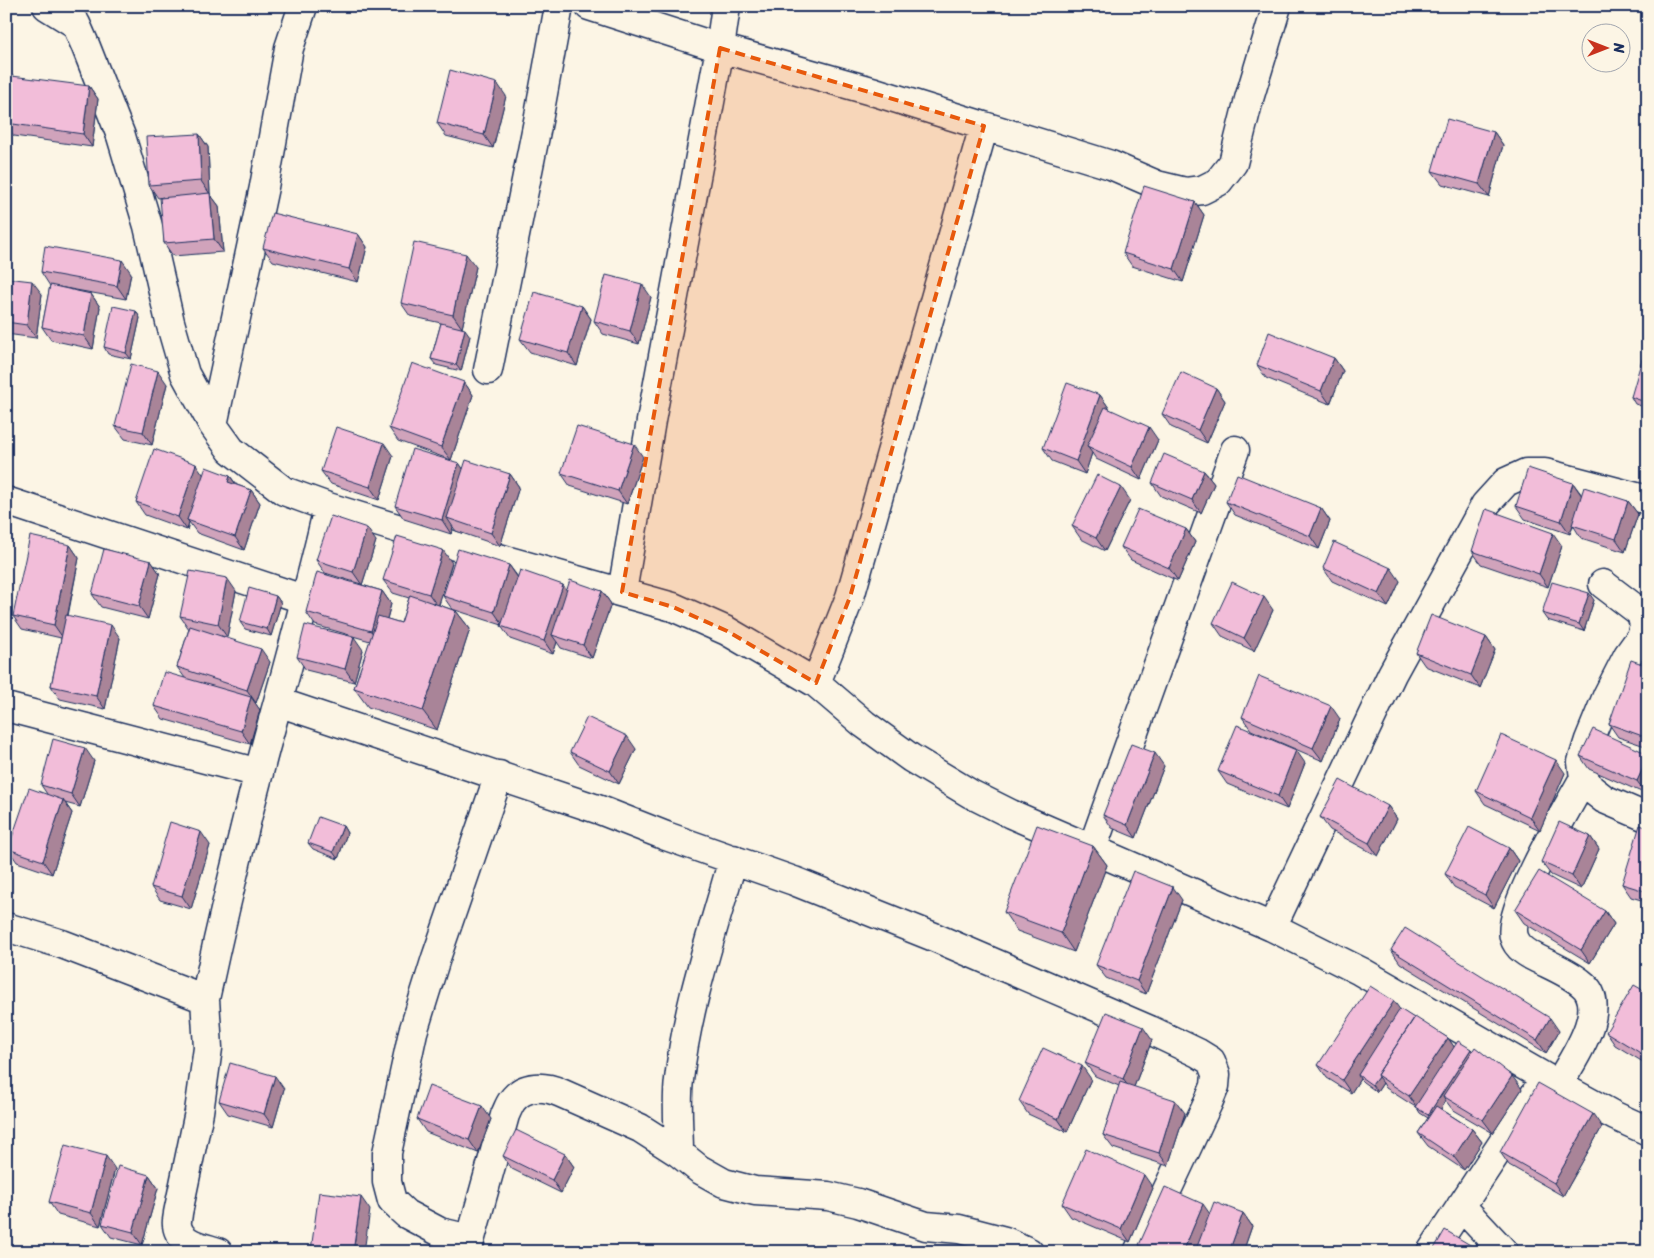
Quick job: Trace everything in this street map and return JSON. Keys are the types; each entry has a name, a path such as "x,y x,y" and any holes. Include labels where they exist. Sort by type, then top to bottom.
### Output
{"street":[{"path":"47,6 78,15 120,136 148,226 170,322 186,374 213,425 231,450 284,491 328,507 452,545 673,607 727,631 816,683 864,724 911,758 971,794 1011,814 1272,927 1360,971 1552,1081 1615,1116 1648,1131"},
{"path":"213,425 262,197 289,48 303,6"},
{"path":"488,370 559,6"},
{"path":"589,6 720,48 875,92 1111,165 1157,185 1186,192 1202,190 1218,182 1233,162 1277,6"},
{"path":"622,592 726,6"},
{"path":"816,683 850,597 984,126"},
{"path":"1092,849 1235,450"},
{"path":"1272,927 1392,674 1485,506 1506,482 1526,473 1545,473 1646,493"},
{"path":"6,501 306,600"},
{"path":"218,1252 187,1241 180,1234 177,1225 199,1112 208,1048 205,999 224,910 306,600 328,507"},
{"path":"1603,584 1640,613 1644,625 1640,637 1628,655 1608,696 1589,740 1582,762 1584,778 1590,788 1604,799 1648,818"},
{"path":"278,702 600,810 666,836 794,881 943,941 1171,1039 1211,1061 1216,1074 1215,1086 1138,1252"},
{"path":"6,707 259,774"},
{"path":"499,775 436,958 413,1032 387,1152 387,1182 392,1200 406,1214 468,1245 505,1115 513,1100 522,1092 538,1087 549,1088 640,1128 679,1152 699,1169 724,1183 755,1191 828,1196 858,1203 926,1226 959,1229 1005,1241 1029,1252"},
{"path":"1431,1252 1461,1206 1552,1081 1580,1048 1590,1023 1593,1007 1592,996 1582,983 1528,954 1519,946 1513,935 1514,922 1520,901 1536,866 1584,778"},
{"path":"679,1152 679,1082 685,1036 695,992 733,859"},
{"path":"6,927 62,944 205,999"},
{"path":"1461,1206 1504,1252"}],"highlighted area":[{"path":"720,48 984,126 850,597 816,683 727,631 673,607 622,592"}],"building":[{"path":"450,70 497,83 484,135 437,123"},
{"path":"12,76 89,86 83,134 6,123"},
{"path":"1447,119 1494,132 1479,184 1432,171"},
{"path":"199,134 201,181 149,185 146,137"},
{"path":"1144,186 1195,202 1174,269 1123,253"},
{"path":"210,193 214,239 164,243 160,198"},
{"path":"272,213 358,234 349,269 263,248"},
{"path":"414,242 466,254 453,315 401,303"},
{"path":"45,246 122,260 117,286 41,272"},
{"path":"606,275 642,284 630,331 594,321"},
{"path":"6,278 32,281 27,325 6,322"},
{"path":"50,285 91,294 84,336 42,327"},
{"path":"534,292 582,306 568,353 520,339"},
{"path":"113,306 136,311 126,353 104,347"},
{"path":"441,323 465,329 456,365 431,359"},
{"path":"1269,332 1334,358 1321,391 1257,365"},
{"path":"1642,359 1648,361 1648,403 1631,397"},
{"path":"412,363 464,382 441,447 389,428"},
{"path":"131,364 158,371 143,432 115,426"},
{"path":"1181,372 1216,388 1198,430 1162,414"},
{"path":"1067,383 1100,395 1076,461 1043,448"},
{"path":"1105,407 1149,427 1132,467 1087,446"},
{"path":"577,426 634,444 618,491 561,473"},
{"path":"336,427 384,443 370,487 321,471"},
{"path":"154,449 196,464 178,517 136,502"},
{"path":"412,449 459,463 442,520 395,506"},
{"path":"1164,454 1204,471 1192,500 1152,483"},
{"path":"466,460 510,474 491,533 447,518"},
{"path":"206,467 230,476 228,482 251,490 235,537 187,520"},
{"path":"1528,468 1573,483 1561,521 1516,506"},
{"path":"1237,474 1321,508 1310,536 1226,502"},
{"path":"1097,475 1121,487 1096,538 1072,526"},
{"path":"1584,487 1628,501 1616,539 1572,525"},
{"path":"1138,509 1186,529 1169,568 1121,547"},
{"path":"1486,509 1553,533 1539,574 1472,551"},
{"path":"331,516 367,528 353,572 316,560"},
{"path":"30,536 70,545 54,625 13,616"},
{"path":"397,536 443,550 429,594 383,580"},
{"path":"1334,542 1391,568 1379,594 1323,568"},
{"path":"104,549 151,561 139,606 92,594"},
{"path":"458,549 509,565 494,612 443,596"},
{"path":"520,570 563,585 544,641 501,626"},
{"path":"190,571 227,578 218,624 180,616"},
{"path":"317,572 382,591 371,631 306,612"},
{"path":"570,580 602,591 583,645 552,635"},
{"path":"1232,582 1264,597 1244,638 1213,623"},
{"path":"1552,582 1589,593 1579,624 1542,613"},
{"path":"249,588 276,596 267,629 240,622"},
{"path":"410,595 456,611 423,711 354,688 378,616 401,623"},
{"path":"66,615 111,625 96,696 51,686"},
{"path":"1431,615 1486,637 1471,675 1416,653"},
{"path":"305,625 354,637 345,669 297,657"},
{"path":"190,626 261,649 247,690 177,667"},
{"path":"1631,660 1648,666 1648,738 1609,724"},
{"path":"164,672 251,697 241,731 154,706"},
{"path":"1259,676 1331,706 1313,748 1242,717"},
{"path":"587,717 627,736 610,771 570,752"},
{"path":"1237,725 1296,750 1278,796 1218,771"},
{"path":"1593,729 1648,754 1637,781 1580,756"},
{"path":"1501,735 1556,760 1530,817 1476,791"},
{"path":"53,739 85,748 71,794 41,785"},
{"path":"1131,744 1155,753 1127,825 1103,815"},
{"path":"1340,780 1388,806 1369,843 1320,817"},
{"path":"29,788 63,800 43,861 8,849"},
{"path":"318,817 343,826 333,852 308,843"},
{"path":"170,822 201,832 182,896 151,887"},
{"path":"1559,822 1590,836 1572,876 1541,862"},
{"path":"1037,825 1093,846 1061,933 1004,912"},
{"path":"1640,825 1648,828 1648,892 1622,884"},
{"path":"1469,827 1509,848 1485,895 1445,874"},
{"path":"1133,871 1173,887 1137,981 1096,965"},
{"path":"1539,871 1605,911 1581,950 1515,910"},
{"path":"1405,928 1550,1018 1537,1040 1391,950"},
{"path":"1634,985 1648,993 1647,1057 1606,1032"},
{"path":"1370,986 1394,1001 1342,1080 1318,1065"},
{"path":"1400,1009 1414,1018 1372,1085 1358,1075"},
{"path":"1106,1012 1143,1027 1123,1079 1085,1063"},
{"path":"1415,1017 1448,1038 1409,1096 1377,1075"},
{"path":"1458,1041 1471,1049 1428,1115 1415,1107"},
{"path":"1475,1047 1512,1076 1483,1120 1443,1096"},
{"path":"1043,1048 1082,1066 1058,1119 1019,1101"},
{"path":"230,1063 275,1076 264,1114 219,1101"},
{"path":"1120,1082 1175,1100 1159,1153 1103,1135"},
{"path":"1538,1083 1593,1114 1554,1183 1500,1152"},
{"path":"429,1086 482,1106 469,1140 417,1119"},
{"path":"1436,1106 1472,1129 1454,1157 1418,1133"},
{"path":"516,1130 565,1154 552,1180 503,1156"},
{"path":"65,1145 106,1156 91,1213 49,1202"},
{"path":"1086,1149 1144,1175 1121,1229 1062,1204"},
{"path":"118,1166 149,1175 133,1232 102,1224"},
{"path":"1165,1187 1203,1204 1183,1252 1155,1252 1139,1245"},
{"path":"319,1192 361,1197 353,1252 311,1250"},
{"path":"1214,1202 1243,1213 1229,1252 1195,1252"},
{"path":"1445,1230 1482,1252 1432,1252"}]}
